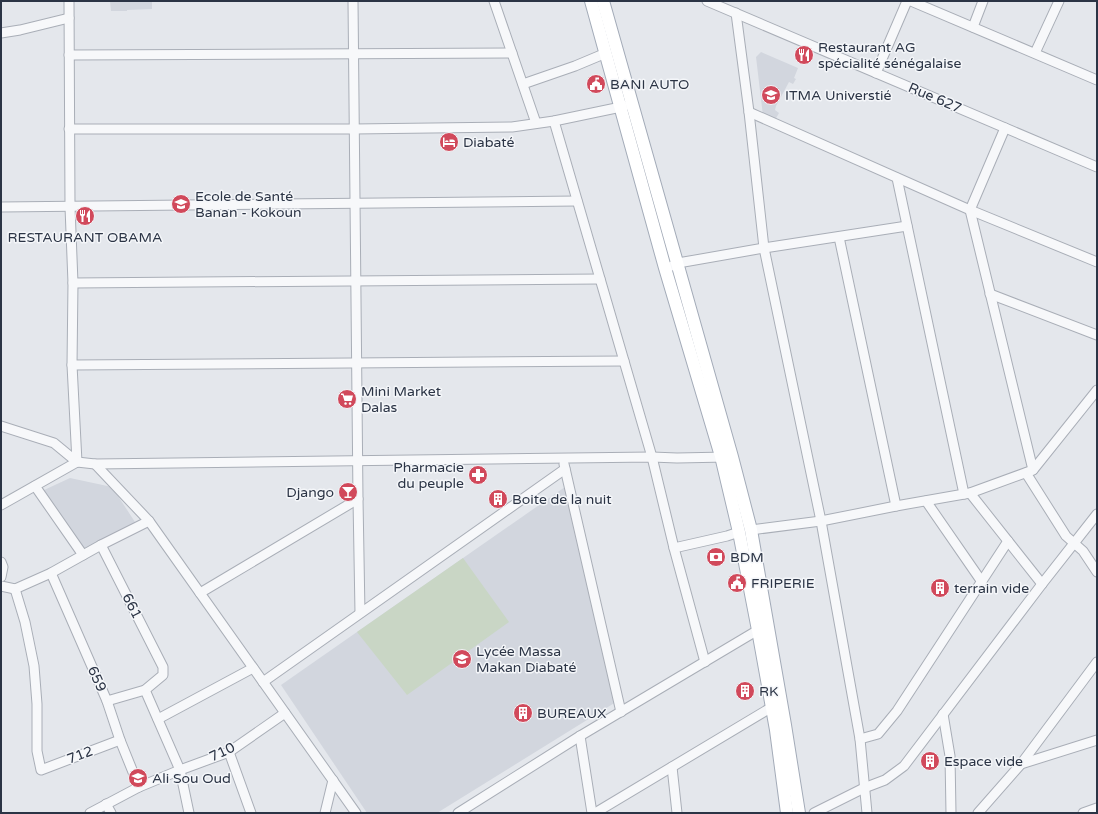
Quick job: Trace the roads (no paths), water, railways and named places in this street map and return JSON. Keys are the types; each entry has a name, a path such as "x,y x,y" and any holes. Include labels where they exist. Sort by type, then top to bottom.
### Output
{"main road":[{"path":"591,1 606,53 626,105 678,264 745,531 763,629 785,725 799,813"},
{"path":"603,1 665,268 726,457"},
{"path":"763,629 787,813"}],"street":[{"path":"69,1 72,365 77,462"},
{"path":"353,1 357,461 360,613"},
{"path":"494,1 536,123"},
{"name":"Rue 627","path":"707,1 1097,167"},
{"path":"876,73 907,1"},
{"path":"911,1 1097,80"},
{"path":"973,27 983,1"},
{"path":"1035,54 1059,1"},
{"path":"736,13 764,248 821,521 860,739 866,813"},
{"path":"1,33 69,18"},
{"path":"69,55 512,53"},
{"path":"523,84 575,66 606,53"},
{"path":"70,129 354,129 512,126 554,121 626,105"},
{"path":"749,112 970,210 1097,262"},
{"path":"554,121 652,457 674,548 705,662"},
{"path":"1005,128 970,210 1030,471 1066,536 1083,551 1097,572"},
{"path":"897,178 967,494 1008,541 1042,584"},
{"path":"1,207 577,201"},
{"path":"665,268 678,264 764,248 907,226"},
{"path":"839,237 896,506"},
{"path":"72,283 600,279"},
{"path":"990,294 1097,335"},
{"path":"72,365 624,361"},
{"path":"674,548 745,531 821,521 967,494 1030,471 1097,390"},
{"path":"2,427 54,443 77,462 95,464 726,457"},
{"path":"563,458 621,712"},
{"path":"1,505 77,462"},
{"path":"95,464 149,521 356,813"},
{"path":"263,682 565,469"},
{"path":"35,486 83,555"},
{"path":"200,593 358,499"},
{"path":"926,501 982,582"},
{"path":"814,813 864,788 885,780 904,766 1097,514"},
{"path":"1,586 15,589 51,573 101,545 149,521"},
{"path":"860,739 878,734 897,711 1008,541"},
{"name":"661","path":"101,545 163,667 163,675 145,690"},
{"path":"1,562 4,567 1,577"},
{"name":"659","path":"51,573 107,702 120,740 139,787"},
{"name":"712","path":"15,589 25,622 34,666 37,704 37,751 41,770 120,740"},
{"path":"458,813 580,736 763,629"},
{"path":"978,813 1021,764 1097,662"},
{"path":"158,719 253,668"},
{"path":"107,702 145,690 180,770 189,813"},
{"path":"580,736 594,813 772,707"},
{"name":"710","path":"90,813 139,787 229,752 285,712"},
{"path":"943,714 950,756 950,813"},
{"path":"1021,764 1097,740"},
{"path":"229,752 251,813"},
{"path":"672,767 678,813"},
{"path":"325,813 333,780"},
{"path":"106,804 111,813"},
{"path":"1083,813 1097,808"}],"place":[{"name":"Restaurant AG spécialité sénégalaise","path":"804,55"},
{"name":"BANI AUTO","path":"596,84"},
{"name":"ITMA Universtié","path":"771,95"},
{"name":"Diabaté","path":"449,142"},
{"name":"Ecole de Santé Banan - Kokoun","path":"181,204"},
{"name":"RESTAURANT OBAMA","path":"85,216"},
{"name":"Mini Market Dalas","path":"347,399"},
{"name":"Pharmacie du peuple","path":"478,475"},
{"name":"Django","path":"348,492"},
{"name":"Boite de la nuit","path":"498,499"},
{"name":"BDM","path":"716,557"},
{"name":"FRIPERIE","path":"737,583"},
{"name":"terrain vide","path":"940,588"},
{"name":"Lycée Massa Makan Diabaté","path":"462,659"},
{"name":"RK","path":"745,691"},
{"name":"BUREAUX","path":"523,713"},
{"name":"Espace vide","path":"930,761"},
{"name":"Ali Sou Oud","path":"138,778"}]}
